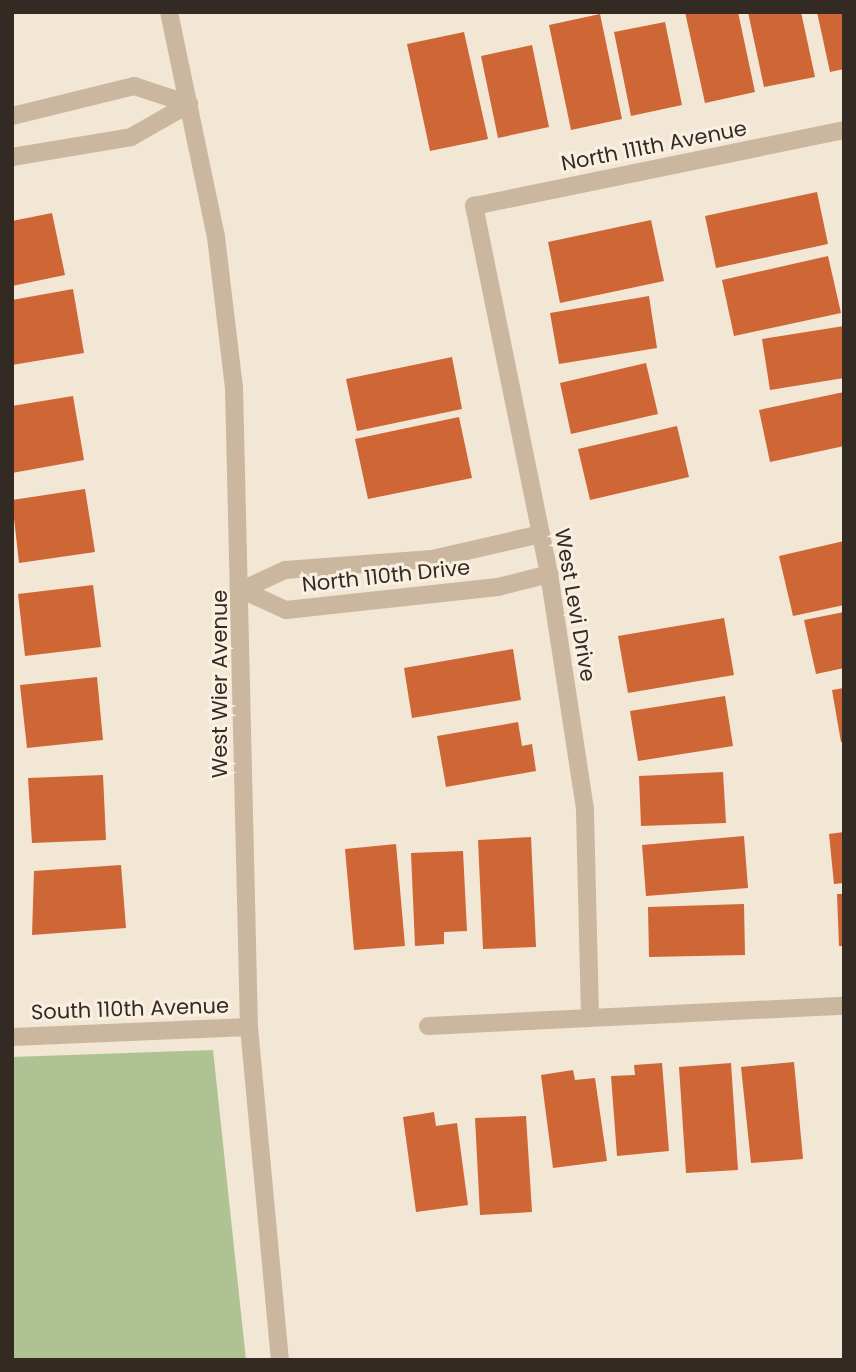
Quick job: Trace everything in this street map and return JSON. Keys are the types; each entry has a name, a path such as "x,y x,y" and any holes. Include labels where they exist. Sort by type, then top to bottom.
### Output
{"street":[{"name":"West Wier Avenue","path":"169,12 189,104 227,315 242,590 249,1027 280,1360"},
{"path":"12,116 134,86 189,104"},
{"path":"12,158 131,138 189,104"},
{"name":"North 111th Avenue","path":"474,206 844,131"},
{"name":"West Levi Drive","path":"474,206 549,574 585,809 590,1016"},
{"name":"North 110th Drive","path":"242,590 285,570 432,559 541,534"},
{"name":"North 110th Drive","path":"242,590 286,610 498,587 549,574"},
{"path":"428,1027 590,1016 844,1006"},
{"name":"South 110th Avenue","path":"12,1037 249,1027"}],"green space":[{"path":"213,1050 246,1360 12,1360 12,1057"}],"building":[{"path":"685,12 738,12 755,92 705,103"},
{"path":"748,12 801,12 815,77 764,87"},
{"path":"817,12 844,12 844,69 830,72"},
{"path":"600,14 622,119 571,130 549,25"},
{"path":"665,22 682,105 631,116 614,32"},
{"path":"464,32 488,139 430,151 407,44"},
{"path":"532,45 549,127 498,138 481,56"},
{"path":"817,192 828,244 716,268 705,216"},
{"path":"52,213 65,275 12,286 12,221"},
{"path":"651,220 664,281 560,303 548,242"},
{"path":"828,256 841,313 734,336 722,280"},
{"path":"73,289 84,353 12,365 12,300"},
{"path":"649,296 657,348 559,364 550,313"},
{"path":"844,326 844,378 770,390 762,339"},
{"path":"452,357 462,409 357,431 346,379"},
{"path":"646,363 658,414 571,434 560,383"},
{"path":"844,392 844,446 770,462 759,410"},
{"path":"73,396 84,460 12,473 12,406"},
{"path":"459,417 472,478 368,499 355,439"},
{"path":"677,426 689,477 590,500 578,449"},
{"path":"85,489 95,552 19,563 12,500"},
{"path":"844,541 844,605 793,616 779,556"},
{"path":"93,585 101,647 25,656 18,594"},
{"path":"844,612 844,668 816,674 804,620"},
{"path":"724,618 734,675 628,693 618,636"},
{"path":"513,649 521,700 412,718 404,668"},
{"path":"97,677 103,740 27,748 20,685"},
{"path":"844,688 844,742 841,742 832,690"},
{"path":"725,696 733,746 638,761 630,711"},
{"path":"518,722 522,746 532,744 536,771 446,787 437,736"},
{"path":"723,772 726,823 641,826 639,776"},
{"path":"103,775 106,840 32,843 28,778"},
{"path":"844,832 844,883 834,884 829,834"},
{"path":"744,836 748,888 646,896 642,845"},
{"path":"531,837 536,947 483,949 478,840"},
{"path":"396,844 405,946 354,950 345,849"},
{"path":"463,851 467,931 444,932 444,944 415,946 411,853"},
{"path":"121,865 126,928 32,935 34,871"},
{"path":"837,894 844,894 844,946 839,946"},
{"path":"744,904 745,955 649,957 648,907"},
{"path":"794,1062 803,1159 751,1163 741,1067"},
{"path":"662,1063 669,1151 617,1156 611,1076 635,1075 634,1065"},
{"path":"731,1063 738,1170 686,1173 679,1067"},
{"path":"573,1070 575,1080 595,1078 607,1161 553,1168 541,1075"},
{"path":"434,1112 436,1126 457,1123 468,1205 416,1212 403,1117"},
{"path":"526,1116 532,1212 480,1215 475,1118"}]}
